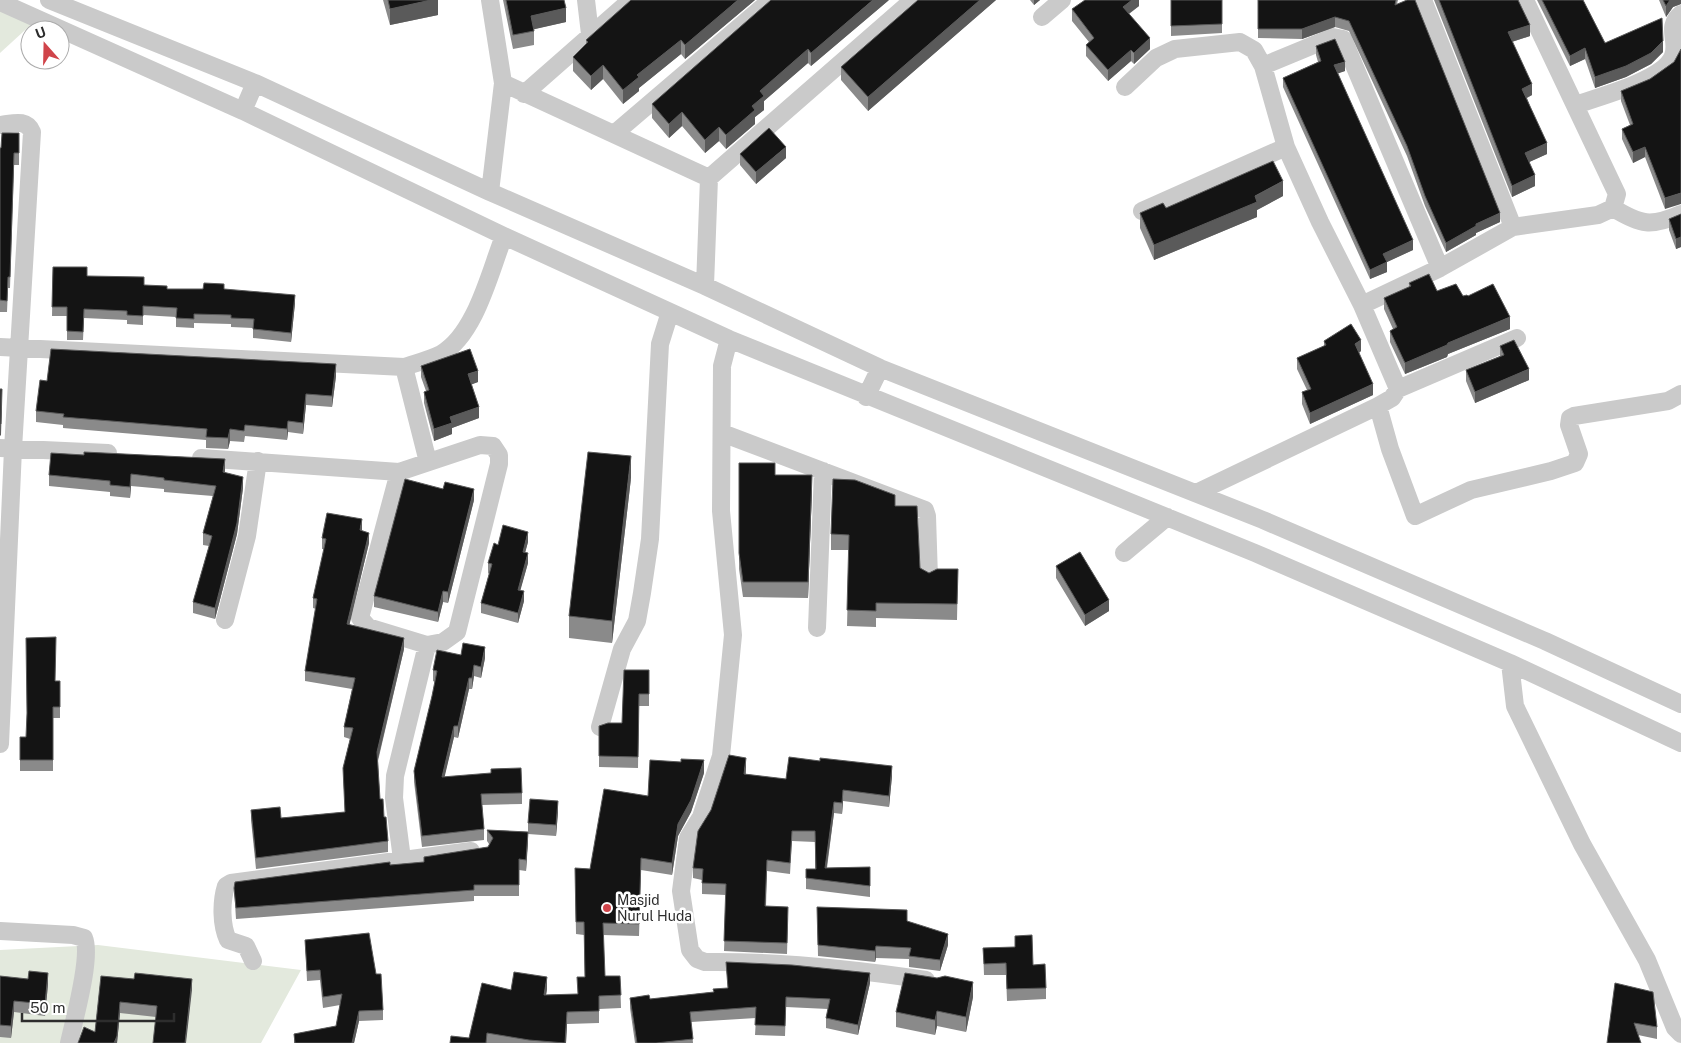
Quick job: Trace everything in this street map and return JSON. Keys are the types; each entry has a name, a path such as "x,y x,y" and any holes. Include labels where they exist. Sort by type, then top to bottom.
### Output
{"street":[{"path":"49,0 255,83 490,192 705,286 880,368 1196,493 1545,641 1681,704"},
{"path":"490,0 503,83 490,192"},
{"path":"586,0 590,34"},
{"path":"524,94 590,34 631,0"},
{"path":"705,286 708,178 913,0"},
{"path":"1042,17 1062,0"},
{"path":"1423,0 1513,227"},
{"path":"1525,0 1616,194 1613,208"},
{"path":"0,2 243,110 504,236 729,339 866,397 1255,552 1510,663 1681,743"},
{"path":"614,134 759,4"},
{"path":"1575,106 1656,74 1671,62 1675,44 1672,37 1672,26 1681,14"},
{"path":"1263,66 1333,37 1344,39 1440,268"},
{"path":"1125,87 1161,54 1193,46 1243,42 1254,50 1263,66 1286,147 1320,222 1362,305 1398,389"},
{"path":"243,110 255,83"},
{"path":"503,83 708,178"},
{"path":"0,125 27,124 32,132 20,348 7,448 0,744"},
{"path":"1142,211 1286,147"},
{"path":"1362,305 1440,268 1513,227 1598,215 1613,208"},
{"path":"1613,208 1634,220 1649,224 1681,214"},
{"path":"0,347 404,367 440,354 458,338 477,308 504,236"},
{"path":"600,727 622,649 636,621 642,593 650,540 660,344 670,312"},
{"path":"1196,493 1378,406 1392,398 1398,389 1517,338"},
{"path":"729,339 722,366 720,511 734,636 721,756 701,817 688,838 684,864 681,891 690,950 697,959 705,962 765,962 871,972 939,982"},
{"path":"404,367 428,462"},
{"path":"866,397 880,368"},
{"path":"1378,406 1390,449 1415,516 1471,490 1551,471 1574,463 1579,454 1569,425 1570,418 1574,416 1668,401 1681,394"},
{"path":"722,433 924,510 927,516 929,578"},
{"path":"180,457 398,472 486,444 496,448 500,460 457,632 443,642 427,645 368,627 360,618 398,472"},
{"path":"7,448 121,454"},
{"path":"225,620 246,536 258,461"},
{"path":"817,628 823,472"},
{"path":"1124,553 1167,517"},
{"path":"402,859 394,798 395,776 427,645"},
{"path":"1510,663 1515,706 1582,844 1648,960 1675,1028 1681,1034"},
{"path":"252,961 246,946 228,940 224,930 224,893 228,885 402,859 482,850"},
{"path":"0,931 73,935 84,938 86,946 82,982 69,1043"}],"shaded area":[{"path":"0,8 32,20 20,20 20,35 0,53"},
{"path":"98,945 301,970 261,1043 0,1043 0,950"}],"building":[{"path":"388,0 431,0 390,9"},
{"path":"506,0 564,0 566,8 531,16 534,31 513,35"},
{"path":"631,0 738,0 685,45 681,40 637,75 639,77 623,90 603,65 591,76 573,57 588,42 586,40"},
{"path":"771,0 873,0 811,53 808,49 760,91 764,96 752,106 755,110 726,135 719,127 705,140 682,112 669,124 652,104"},
{"path":"918,0 980,0 868,97 841,67"},
{"path":"1085,0 1132,0 1123,7 1150,38 1134,53 1131,50 1108,70 1086,45 1094,38 1072,9"},
{"path":"1171,0 1222,0 1222,24 1171,26"},
{"path":"1258,0 1396,0 1395,5 1407,0 1415,0 1500,213 1476,224 1476,226 1446,243 1425,196 1407,146 1349,21 1335,17 1302,29 1258,29"},
{"path":"1439,0 1518,0 1530,25 1508,32 1532,84 1522,89 1547,143 1525,153 1535,175 1512,186"},
{"path":"1542,0 1583,0 1605,43 1662,18 1663,41 1651,53 1626,66 1595,77 1585,48 1570,56"},
{"path":"1663,0 1670,0 1666,6"},
{"path":"1335,39 1345,62 1334,65 1413,240 1383,254 1387,262 1370,270 1283,78 1321,61 1316,46"},
{"path":"1681,49 1681,193 1665,198 1645,147 1633,152 1622,129 1633,124 1621,91 1650,79 1674,62"},
{"path":"769,128 786,147 756,172 740,154"},
{"path":"2,133 19,133 19,153 14,153 10,277 8,277 7,301 0,300 0,148"},
{"path":"1273,161 1283,181 1255,196 1257,202 1154,245 1140,213 1163,203 1166,208"},
{"path":"1681,214 1681,237 1676,239 1669,219"},
{"path":"53,267 87,267 87,276 144,277 144,285 167,286 167,289 203,289 204,283 224,284 224,289 295,295 291,333 253,329 254,319 231,318 231,315 194,314 194,319 176,318 177,308 143,306 143,316 127,315 127,311 84,309 83,332 67,331 67,307 52,307"},
{"path":"1429,274 1437,291 1456,284 1463,296 1468,296 1493,284 1510,317 1405,363 1390,331 1397,327 1384,298 1411,286 1409,283"},
{"path":"1351,324 1361,340 1355,344 1373,384 1310,413 1302,392 1311,389 1297,358 1326,345 1324,341"},
{"path":"1514,340 1529,369 1475,392 1466,370 1504,355 1500,346"},
{"path":"51,349 336,364 332,396 306,394 303,423 288,421 287,429 245,425 244,431 230,429 228,438 206,437 207,429 63,417 64,414 36,411 40,380 47,381"},
{"path":"470,349 478,371 468,374 479,407 450,417 452,423 434,429 424,392 429,390 421,366"},
{"path":"0,389 2,389 0,425"},
{"path":"84,452 225,459 223,472 243,477 237,523 215,608 193,602 212,536 203,533 216,486 131,474 130,487 110,485 110,481 49,475 51,453 84,455"},
{"path":"588,452 631,456 612,621 569,616"},
{"path":"739,463 775,463 775,475 812,475 808,582 743,582 739,553"},
{"path":"405,479 443,489 445,482 474,489 448,592 443,591 438,612 374,596"},
{"path":"833,479 855,480 895,495 895,506 917,506 920,568 929,573 937,569 958,569 957,604 876,603 876,611 847,610 849,535 831,534"},
{"path":"327,513 362,519 360,530 369,533 347,624 404,638 377,752 380,799 383,799 388,841 256,858 251,810 280,807 281,818 345,812 343,768 353,728 344,727 355,678 305,671 317,599 313,598 326,539 322,538"},
{"path":"503,525 528,532 523,552 528,553 518,590 524,591 518,613 481,603 492,564 488,563 494,543 498,545"},
{"path":"1080,552 1109,600 1085,615 1056,566"},
{"path":"56,637 55,681 60,681 60,707 53,707 53,760 20,760 20,737 26,737 26,638"},
{"path":"463,643 485,647 481,667 474,665 472,678 469,678 458,726 454,726 442,777 491,773 491,769 521,768 522,793 481,794 484,829 422,836 414,771 437,671 433,670 437,650 461,655"},
{"path":"624,670 649,670 649,694 639,694 638,757 599,756 599,726 608,723 622,723"},
{"path":"729,755 746,758 744,774 786,779 789,757 820,761 820,758 892,766 889,796 843,790 842,803 834,802 825,868 870,867 870,886 806,878 806,869 816,869 815,831 792,831 790,863 767,860 765,906 788,907 787,943 724,941 726,884 702,883 703,869 693,868 698,831 711,810"},
{"path":"681,759 704,760 691,800 678,824 672,863 641,858 639,924 603,923 605,976 620,976 621,995 599,996 599,1011 567,1012 565,1043 529,1040 487,1033 486,1043 450,1043 451,1036 469,1038 482,983 511,990 514,972 547,977 544,995 578,994 577,977 585,977 584,922 576,922 575,868 590,869 604,789 648,796 650,760 681,762"},
{"path":"530,799 558,801 556,825 528,823"},
{"path":"487,830 528,832 526,860 519,859 519,885 474,885 474,890 236,908 235,882 390,862 390,865 424,862 424,857 488,847 493,838"},
{"path":"817,907 907,910 907,921 948,934 940,960 909,956 911,948 876,946 875,951 818,945"},
{"path":"369,933 376,974 381,974 383,1010 359,1011 352,1043 295,1043 294,1034 336,1026 342,994 323,997 320,970 307,971 305,940"},
{"path":"1032,935 1033,965 1045,964 1046,988 1007,989 1006,963 984,964 983,948 1015,947 1015,936"},
{"path":"726,962 792,965 870,973 858,1025 826,1018 830,999 786,997 785,1026 755,1025 756,1007 690,1012 693,1039 637,1043 630,998 649,995 650,999 714,992 713,989 728,988"},
{"path":"29,971 48,973 45,1004 14,1001 11,1026 0,1025 0,976 28,979"},
{"path":"135,973 192,979 185,1043 153,1043 157,1006 120,1002 117,1036 114,1043 78,1043 84,1027 95,1032 101,976 134,979"},
{"path":"905,973 937,978 945,976 973,982 966,1017 937,1011 935,1020 896,1012"},
{"path":"1615,983 1653,992 1657,1027 1634,1023 1641,1043 1607,1043"}],"place":[{"name":"Masjid Nurul Huda","path":"607,908"}]}
